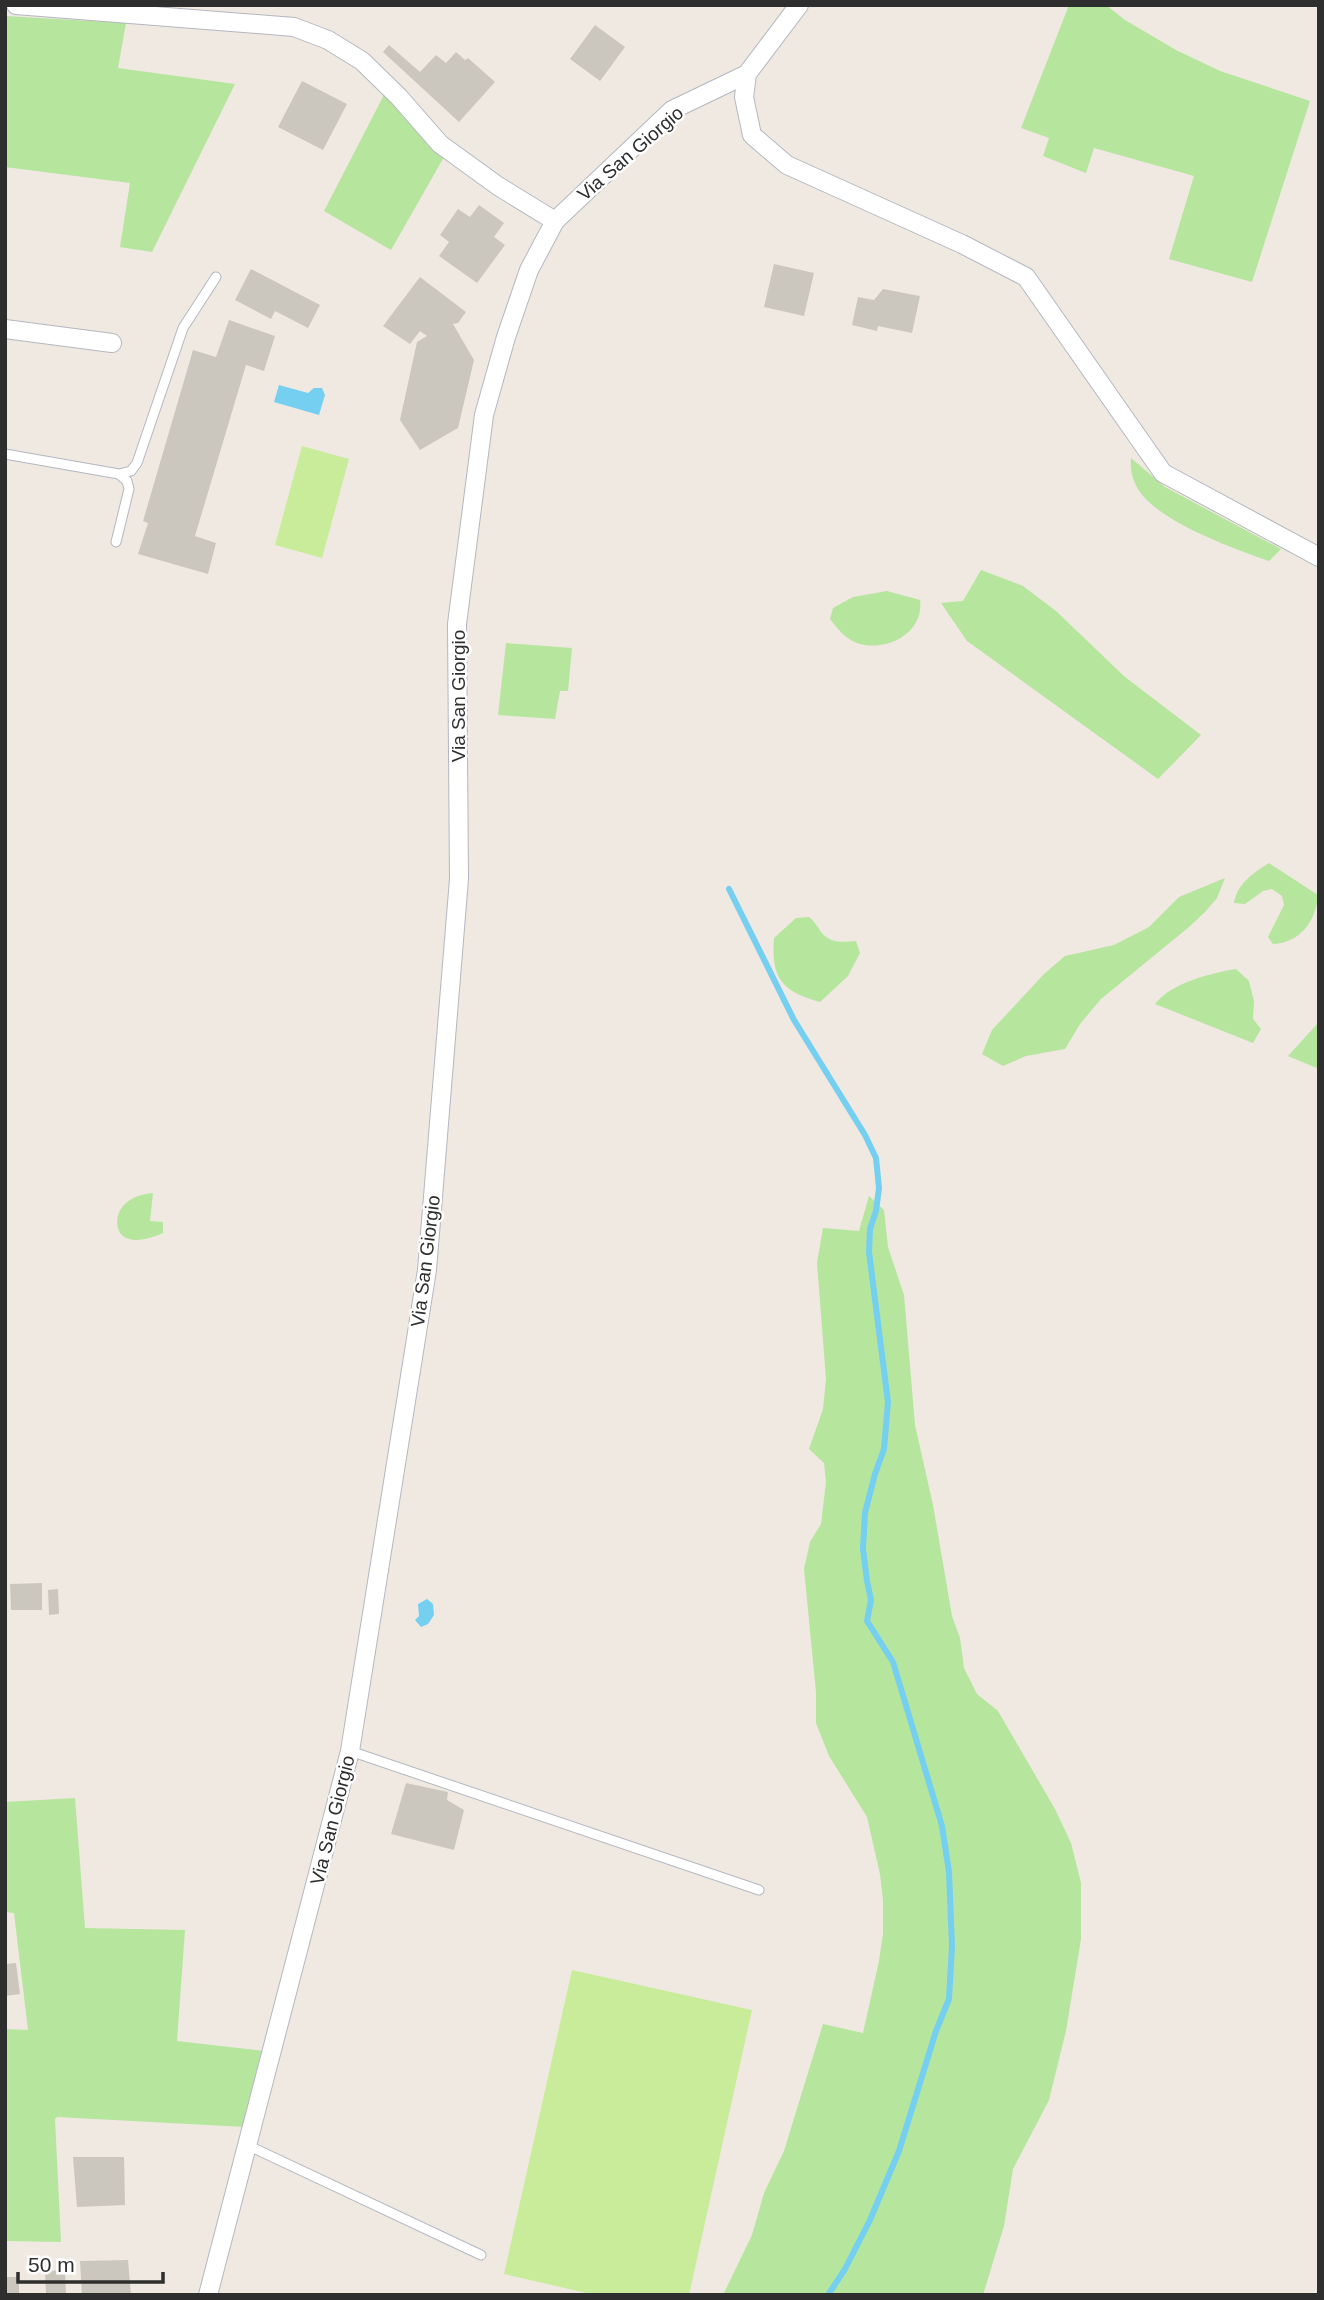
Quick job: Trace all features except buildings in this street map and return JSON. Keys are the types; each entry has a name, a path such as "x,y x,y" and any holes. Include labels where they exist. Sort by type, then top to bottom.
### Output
{"street":[{"path":"16,5 294,27 328,40 362,61 399,97 440,144 498,186 555,221"},
{"path":"799,5 747,74 744,97 752,135 787,165 962,244 1026,277 1163,473 1319,557"},
{"name":"Via San Giorgio","path":"208,2295 350,1751 427,1270 459,879 457,624 485,415 506,337 529,270 555,221 673,110 747,74"},
{"path":"5,329 112,343"}],"lane":[{"path":"5,454 119,474 131,471 137,463 183,328 216,277"},
{"path":"116,542 129,489 127,481 119,474"},
{"path":"350,1751 759,1890"},
{"path":"247,2145 481,2255"}],"green space":[{"path":"1069,5 1106,5 1125,20 1176,50 1220,71 1310,101 1252,282 1169,259 1194,176 1094,148 1086,173 1043,156 1049,138 1021,128"},
{"path":"5,16 126,23 118,68 235,84 152,252 120,247 130,183 5,167"},
{"path":"385,93 444,157 391,250 324,211"},
{"path":"302,446 349,459 322,558 275,545"},
{"path":"1131,458 1165,487 1281,549 1269,561 1179,523 1148,501 1138,489 1132,474"},
{"path":"981,570 1023,586 1056,611 1125,677 1201,735 1158,779 967,641 941,603 963,601"},
{"path":"887,591 920,600 917,620 912,628 896,640 886,644 859,644 845,636 830,619 833,608 853,597"},
{"path":"506,643 572,648 568,691 560,691 555,719 498,715"},
{"path":"1269,863 1318,895 1314,913 1305,929 1283,943 1273,944 1268,937 1284,905 1282,896 1272,889 1263,891 1245,904 1234,903 1242,885"},
{"path":"1225,878 1217,898 1205,912 1101,999 1080,1024 1065,1049 1026,1056 1003,1066 982,1054 992,1030 1044,974 1065,956 1114,945 1149,927 1179,897"},
{"path":"809,917 829,939 856,941 860,953 848,976 820,1002 788,988 777,973 775,964 774,938 796,918"},
{"path":"1236,969 1249,981 1254,1001 1253,1019 1261,1029 1253,1043 1155,1004 1181,985 1204,976"},
{"path":"1319,1022 1319,1069 1288,1056"},
{"path":"153,1193 150,1221 163,1222 163,1233 133,1240 124,1237 117,1225 120,1210 133,1198"},
{"path":"869,1196 884,1210 888,1247 904,1295 915,1425 964,1668 977,1694 998,1711 1055,1809 1071,1843 1081,1883 1081,1939 1066,2031 1049,2100 1013,2169 1004,2226 983,2295 723,2295 752,2235 764,2193 784,2151 823,2024 863,2033 883,1934 880,1874 867,1817 829,1756 816,1723 816,1692 804,1569 810,1542 821,1524 826,1482 824,1463 809,1449 823,1409 826,1379 817,1263 823,1228 859,1231"},
{"path":"75,1798 85,1928 185,1930 177,2041 265,2051 245,2127 57,2117 61,2242 5,2241 5,2029 28,2030 14,1913 5,1912 5,1802"},
{"path":"572,1970 752,2010 689,2295 595,2295 504,2274"}],"water":[{"path":"279,385 308,393 314,388 322,388 325,395 319,415 274,402"},
{"path":"427,1599 433,1604 434,1615 428,1624 421,1627 415,1620 419,1616 418,1604"}],"waterway":[{"path":"729,889 794,1020 865,1135 876,1158 879,1188 870,1229 869,1252 888,1402 884,1449 865,1513 863,1549 871,1600 867,1621 893,1662 942,1826 949,1872 952,1946 949,1999 936,2031 899,2151 870,2220 845,2269 828,2295"}]}
